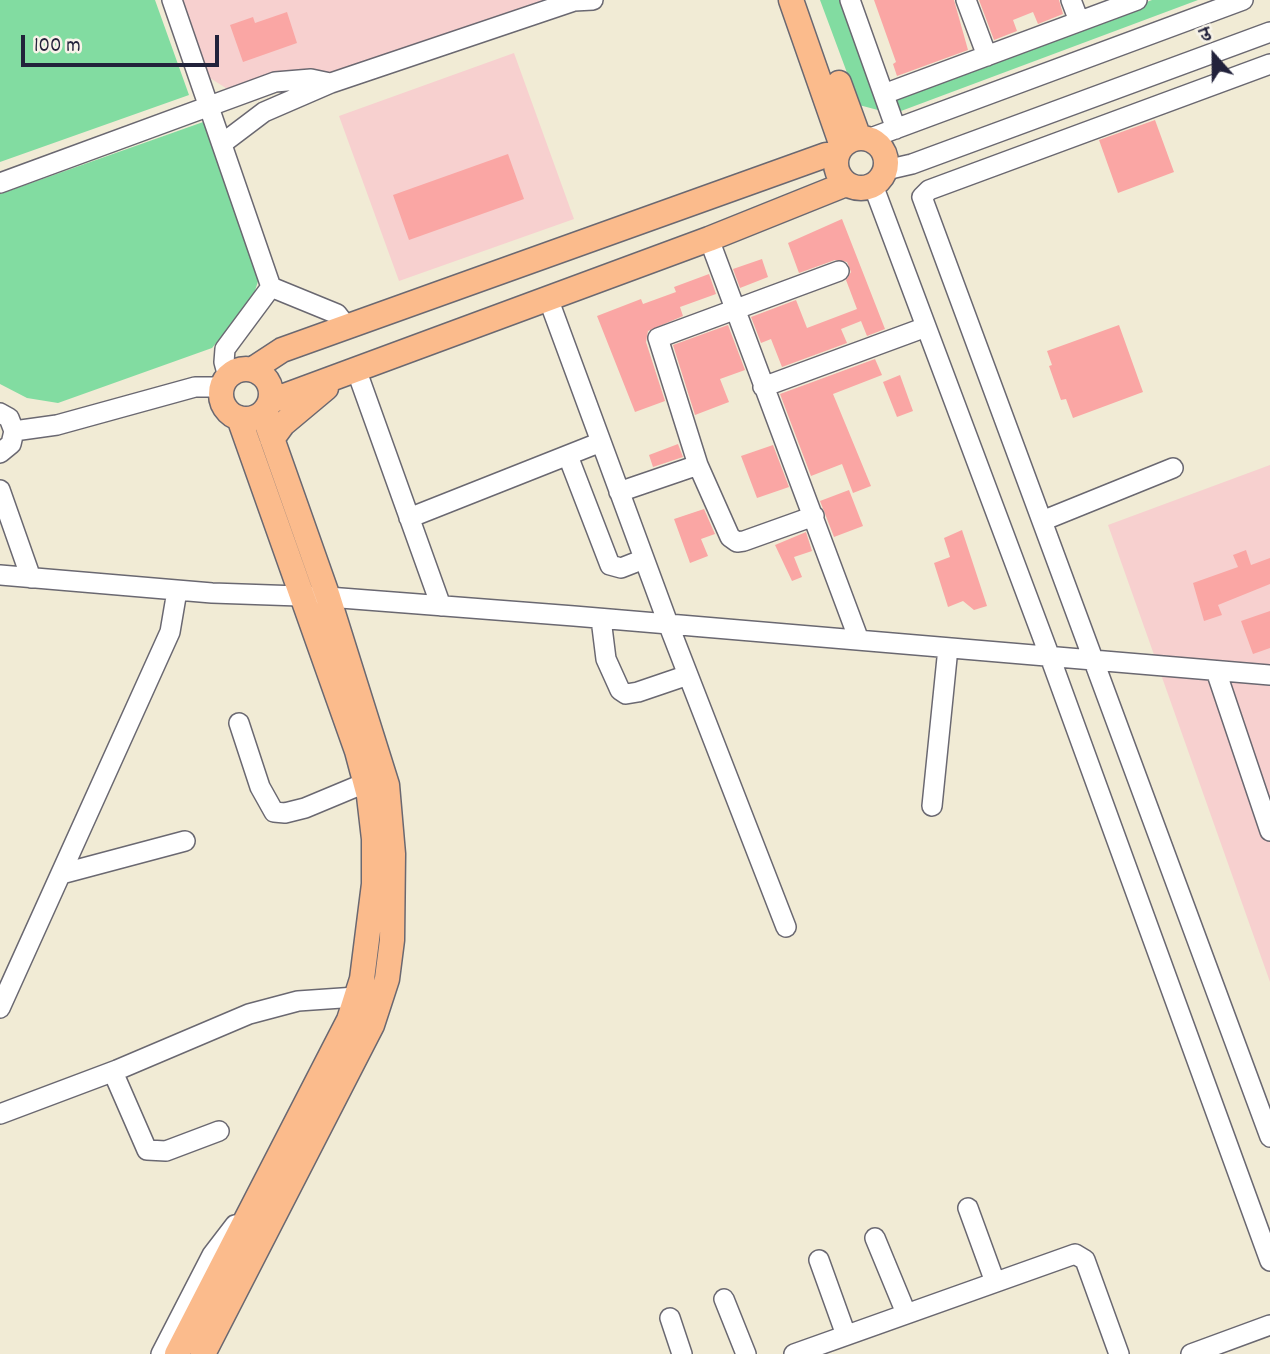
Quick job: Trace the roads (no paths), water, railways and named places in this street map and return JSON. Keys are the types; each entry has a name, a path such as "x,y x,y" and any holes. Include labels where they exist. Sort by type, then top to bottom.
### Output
{"main road":[{"path":"791,0 851,145"},
{"path":"808,0 851,145 838,176 846,184 864,188 879,178 883,150 851,145 282,350 253,369 239,369 225,382 221,395 226,410 258,411 351,371 716,236 846,184"},
{"path":"710,198 716,236"},
{"path":"202,1354 372,1025 387,979 392,940 393,854 387,785 316,597 258,411 270,385 253,369"},
{"path":"272,439 283,424 351,371"},
{"path":"177,1354 349,1020 362,979 374,884 374,839 365,783 272,439 258,411"}],"street":[{"path":"172,0 211,106 271,287 337,314 347,327"},
{"path":"223,143 264,112 331,83 583,0"},
{"path":"850,0 896,129"},
{"path":"966,0 986,56"},
{"path":"1071,0 1079,21"},
{"path":"884,94 1137,0"},
{"path":"851,145 1243,0"},
{"path":"1270,32 879,178 926,327 1050,657 1270,1261"},
{"path":"1270,64 929,190 922,197 1270,1137"},
{"path":"0,184 211,106 293,79 331,83"},
{"path":"716,236 733,309 859,640"},
{"path":"814,516 737,542 724,528 698,464 658,338 839,271"},
{"path":"14,431 57,425 195,387 225,382 225,349 271,287"},
{"path":"548,298 669,626 786,927"},
{"path":"763,387 926,327"},
{"path":"351,371 441,606"},
{"path":"0,413 9,418 14,431 11,444 0,453"},
{"path":"409,518 601,442"},
{"path":"568,456 610,565 621,568 644,559"},
{"path":"619,492 698,464"},
{"path":"1042,520 1173,468"},
{"path":"0,490 31,578"},
{"path":"0,575 177,591 441,606 1270,675"},
{"path":"0,1008 170,632 177,591"},
{"path":"601,619 606,659 620,690 626,694 688,675"},
{"path":"932,806 948,648"},
{"path":"1216,671 1270,831"},
{"path":"239,723 260,787 274,812 285,813 305,807 365,783"},
{"path":"61,874 185,841"},
{"path":"0,1114 113,1072 249,1014 298,1001 356,997"},
{"path":"113,1072 147,1150 166,1151 219,1130"},
{"path":"968,1208 995,1282"},
{"path":"161,1354 212,1255 229,1231 251,1209"},
{"path":"212,1354 260,1257 276,1214"},
{"path":"875,1238 906,1313"},
{"path":"794,1354 1075,1254 1082,1255 1119,1354"},
{"path":"819,1260 846,1335"},
{"path":"724,1299 746,1354"},
{"path":"670,1318 682,1354"},
{"path":"1191,1354 1270,1325"}]}
